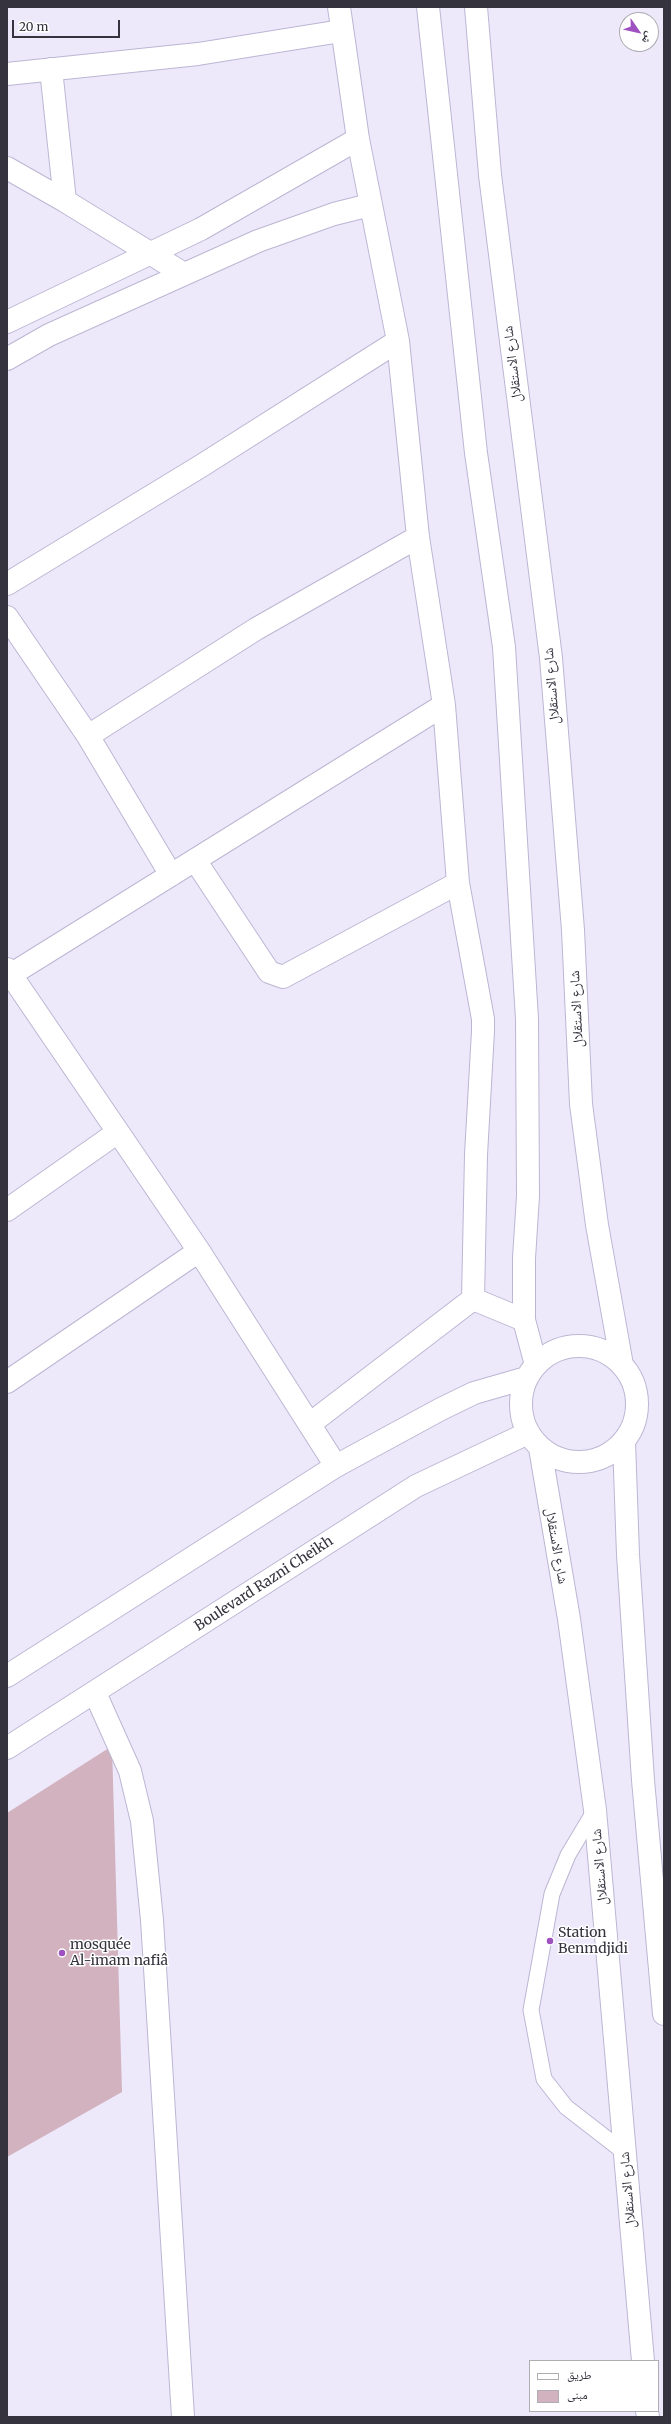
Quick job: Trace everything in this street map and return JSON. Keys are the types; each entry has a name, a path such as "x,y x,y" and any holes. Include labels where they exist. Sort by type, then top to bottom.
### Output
{"street":[{"path":"339,7 341,31 358,139 398,341 418,537 444,705 458,883 483,1019 473,1299"},
{"path":"428,7 476,453 504,647 527,1019 528,1196 524,1258 524,1320 531,1371"},
{"name":"شارع الاستقلال","path":"476,7 491,182 551,658 573,930 582,1104 597,1225 622,1365"},
{"path":"7,74 198,54 341,31"},
{"path":"51,69 65,201"},
{"path":"7,322 149,254 257,199 358,139"},
{"path":"7,168 65,201 149,254 184,274"},
{"path":"7,359 49,335 258,241 334,214 370,204"},
{"path":"7,584 207,462 398,341"},
{"path":"88,736 256,629 418,537"},
{"path":"7,617 88,736 171,875"},
{"path":"336,1466 311,1423 199,1251 8,974 171,875 444,705"},
{"path":"195,860 269,972 283,977 458,883"},
{"path":"7,1210 118,1132"},
{"path":"7,1382 199,1251"},
{"path":"473,1299 524,1320"},
{"path":"311,1423 473,1299"},
{"path":"579,1345 596,1348 610,1355 622,1365 633,1382 638,1403 634,1424 624,1442 609,1454 592,1462 580,1462 555,1458 534,1440 521,1415 521,1396 531,1371 548,1354 563,1348 579,1345"},
{"path":"7,1676 336,1466 441,1409 474,1393 531,1371"},
{"name":"شارع الاستقلال","path":"534,1440 569,1619 595,1810 643,2360"},
{"name":"Boulevard Razni Cheikh","path":"7,1748 416,1486 534,1440"},
{"path":"624,1442 628,1555 643,1780 664,2014"},
{"path":"95,1693 130,1771 142,1821 152,1920 183,2417"}],"lane":[{"path":"595,1810 568,1855 552,1894 531,2010 544,2079 566,2107 624,2152"}],"building":[{"name":"mosquée Al-imam nafiâ","path":"112,1746 122,2092 7,2157 7,1813"}],"place":[{"name":"Station Benmdjidi","path":"550,1941"},
{"name":"mosquée Al-imam nafiâ","path":"62,1953"}]}
